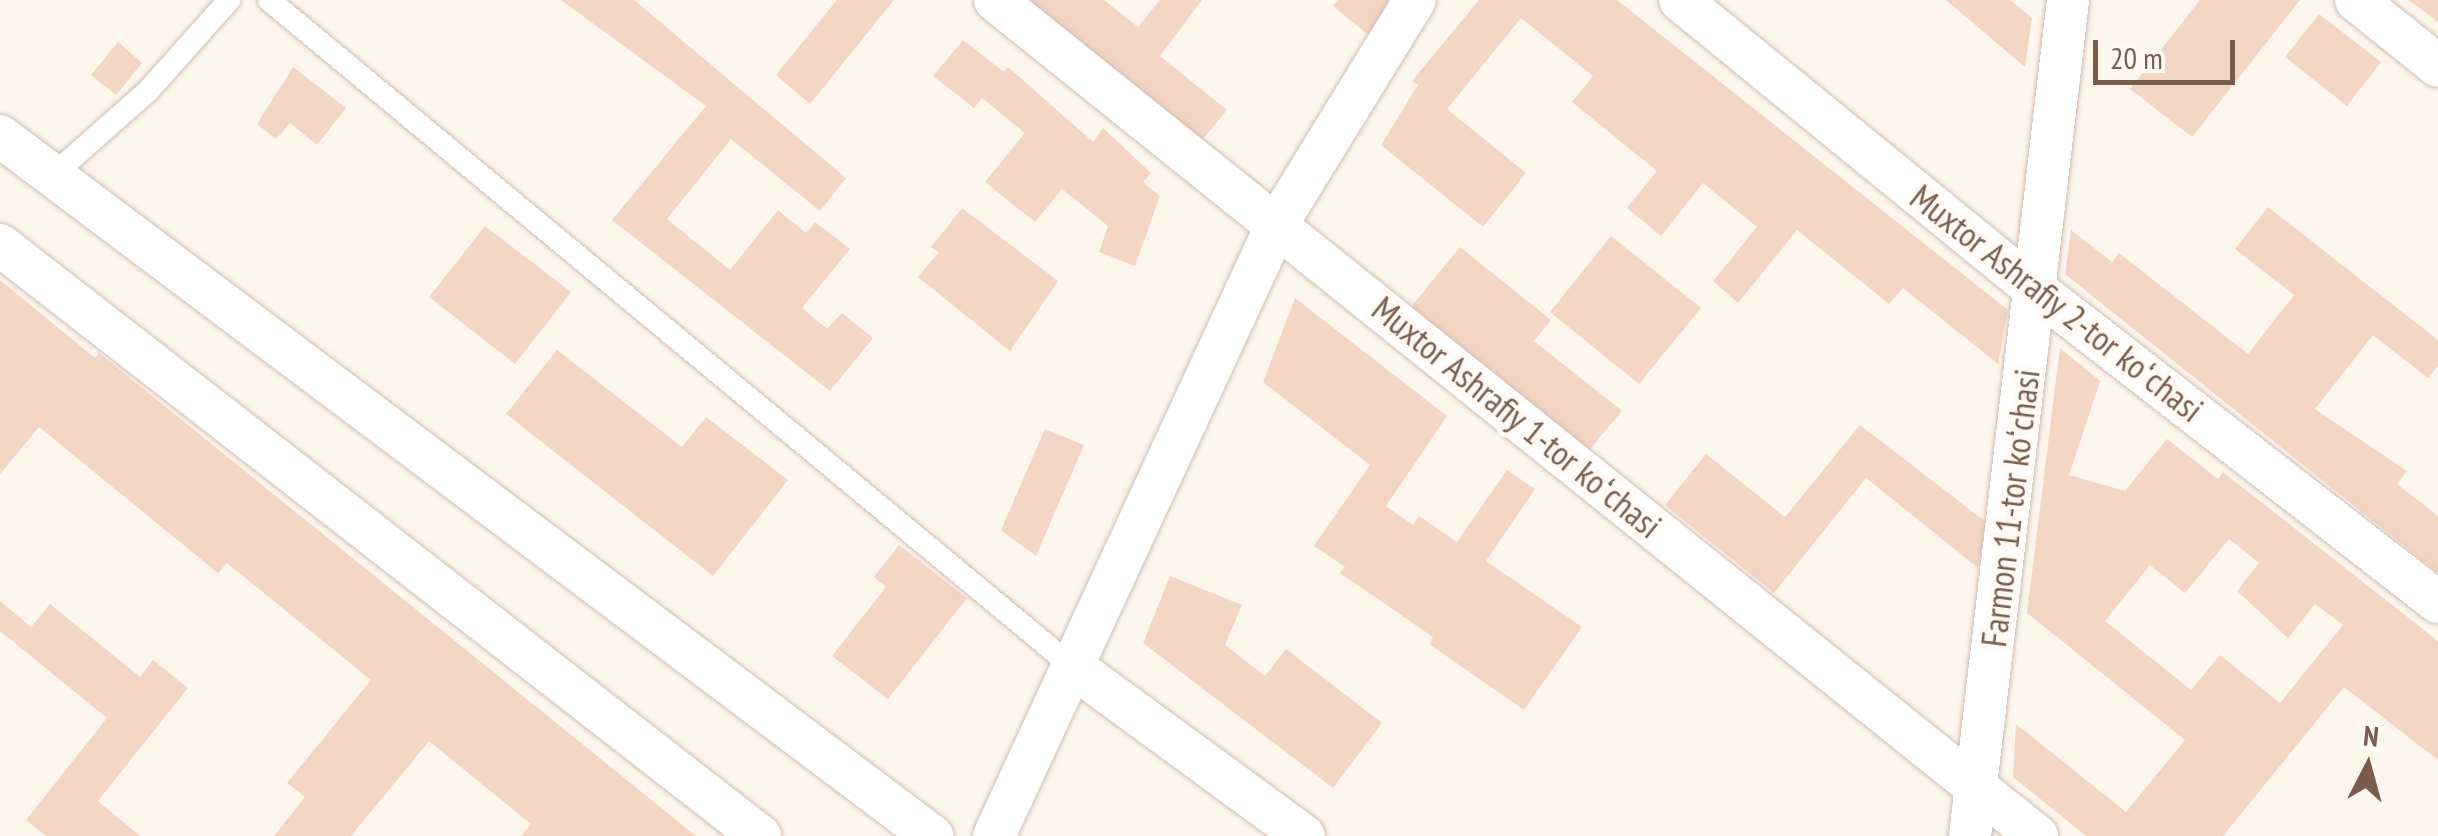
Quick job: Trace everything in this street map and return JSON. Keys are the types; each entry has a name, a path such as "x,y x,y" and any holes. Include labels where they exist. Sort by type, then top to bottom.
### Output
{"street":[{"name":"Muxtor Ashrafiy 1-tor koʻchasi","path":"995,0 2037,836"},
{"path":"994,836 1278,224 1416,0"},
{"name":"Muxtor Ashrafiy 2-tor koʻchasi","path":"1680,0 2036,290 2438,602"},
{"name":"Farmon 11-tor koʻchasi","path":"1970,836 2068,0"},
{"path":"2356,0 2438,66"},
{"path":"0,136 932,836"},
{"path":"0,245 760,836"},
{"path":"1073,667 1304,836"}],"lane":[{"path":"52,175 148,91 229,0"},
{"path":"268,0 1073,667"}],"building":[{"path":"561,0 634,0 846,178 820,211 731,139 667,219 730,270 778,210 806,233 815,222 850,249 802,308 827,329 842,313 873,338 830,391 612,220 706,106"},
{"path":"837,0 894,0 810,104 776,75"},
{"path":"1020,0 1104,0 1138,27 1160,0 1202,0 1160,56 1227,110 1199,144"},
{"path":"1338,0 1401,0 1371,37 1333,6"},
{"path":"1479,0 1617,0 2008,310 1998,364 1903,288 1889,304 1797,230 1738,303 1713,281 1757,227 1703,183 1661,236 1627,208 1657,171 1572,102 1593,76 1521,18 1447,109 1526,173 1483,227 1381,145 1418,85 1412,81"},
{"path":"1946,0 2010,0 2032,18 2025,67"},
{"path":"2200,0 2300,0 2192,137 2130,89"},
{"path":"2409,0 2438,0 2438,22 2418,7"},
{"path":"2319,14 2381,62 2347,106 2285,57"},
{"path":"963,40 1004,72 1008,67 1093,142 1103,128 1151,173 1143,182 1160,196 1135,266 1099,252 1108,226 1062,189 1035,222 985,182 1025,133 982,98 974,108 933,76"},
{"path":"118,42 142,63 116,95 91,75"},
{"path":"293,67 346,108 317,145 290,123 276,139 257,124"},
{"path":"2268,207 2438,340 2438,366 2428,378 2373,335 2315,409 2407,471 2397,484 2438,516 2438,573 2065,274 2071,230 2112,262 2119,253 2248,354 2294,295 2235,249"},
{"path":"962,208 1058,281 1010,351 918,277 939,252 931,247"},
{"path":"485,226 571,292 515,364 429,297"},
{"path":"1611,236 1701,308 1639,384 1550,312"},
{"path":"1460,247 1551,320 1534,341 1622,411 1589,450 1411,307"},
{"path":"0,280 95,358 99,353 696,836 521,836 531,824 429,741 351,836 274,836 305,797 287,783 371,680 227,563 218,573 39,427 0,474"},
{"path":"1295,298 1447,416 1386,506 1413,525 1419,516 1457,542 1507,470 1535,489 1486,561 1582,627 1524,710 1429,644 1433,637 1340,573 1345,567 1314,546 1370,465 1263,382"},
{"path":"2060,348 2100,381 2069,475 2125,491 2167,439 2218,479 2223,472 2438,641 2438,760 2344,687 2223,836 2086,836 2013,777 2016,724 2126,812 2185,740 2027,613","holes":["2229,539 2259,563 2237,591 2288,638 2315,604 2343,625 2280,703 2220,655 2191,690 2105,621 2150,565 2185,593"]},
{"path":"557,350 682,447 706,417 788,480 713,576 506,414"},
{"path":"1860,425 1986,522 1978,568 1866,478 1774,593 1665,505 1706,454 1785,517"},
{"path":"1045,429 1084,445 1036,556 1001,530"},
{"path":"899,545 967,598 888,699 832,656 886,587 874,577"},
{"path":"1170,576 1242,605 1225,645 1265,676 1286,649 1382,723 1333,788 1143,643"},
{"path":"0,601 31,627 50,604 140,677 153,660 188,688 98,801 140,836 46,836 26,820 107,718 0,631"}]}
